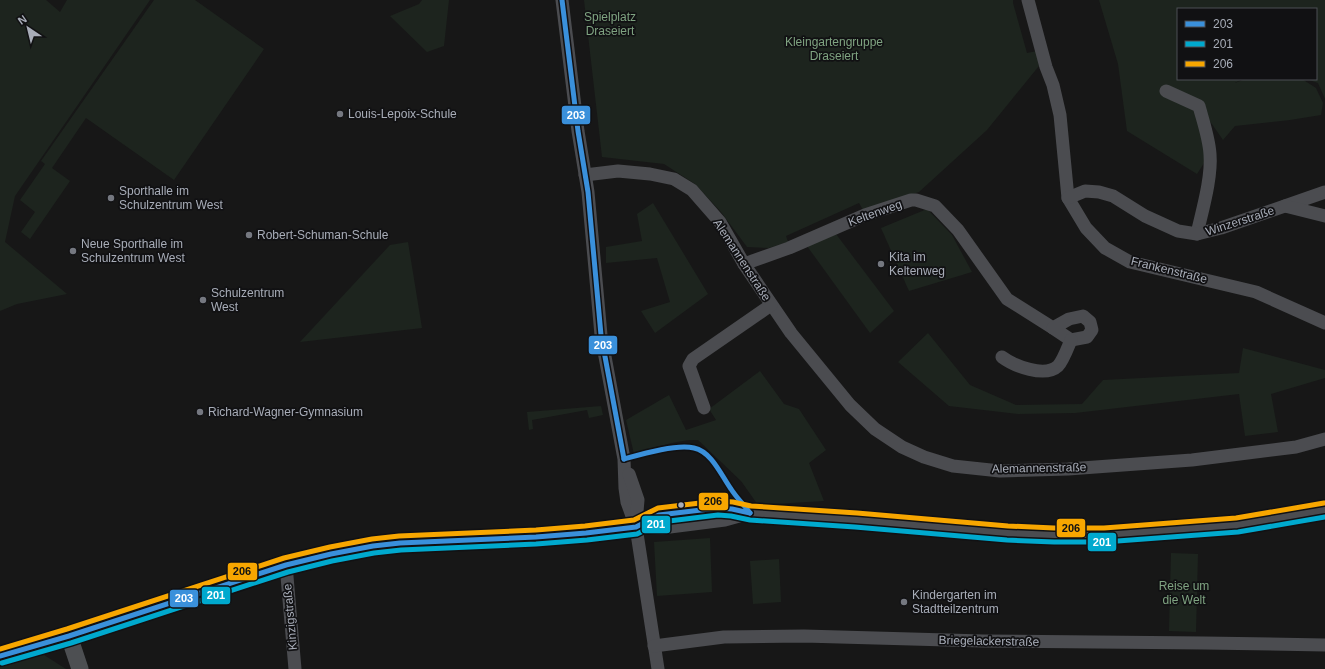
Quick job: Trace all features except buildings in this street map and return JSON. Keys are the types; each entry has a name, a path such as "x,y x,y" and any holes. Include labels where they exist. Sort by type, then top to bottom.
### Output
{"main road":[{"path":"69,636 80,669"}],"street":[{"path":"562,0 588,192 601,335 624,459 627,502 636,527 658,669"},
{"name":"Frankenstraße","path":"1028,0 1060,114 1068,198 1086,228 1105,248 1130,262 1256,292 1325,323"},
{"path":"1166,91 1199,106 1206,134 1210,154 1210,172 1197,234"},
{"name":"Alemannenstraße","path":"585,175 618,171 650,174 674,179 692,190 720,222 744,264 771,305 829,381 875,430 902,447 924,457 953,466 1000,471 1068,469 1184,460 1296,447 1325,439"},
{"name":"Winzerstraße","path":"1068,198 1085,191 1099,192 1113,196 1145,216 1178,231 1197,234 1221,228 1325,192"},
{"name":"Keltenweg","path":"744,264 788,248 865,215 911,200 916,200 935,206 958,230 1007,299 1071,340"},
{"path":"1285,206 1325,216"},
{"name":"Alemannenstraße","path":"704,408 689,366 693,359 771,305"},
{"path":"1002,357 1009,362 1041,372 1050,371 1059,366 1071,340 1086,337 1092,330 1090,322 1083,316 1069,319 1053,328"},
{"path":"0,656 69,636 286,565 331,554 373,546 400,543 536,537 636,527 660,515 718,508 750,513 856,520 1008,533 1104,535 1165,532 1237,525 1325,510"},
{"name":"Kinzigstraße","path":"286,565 295,669"},
{"name":"Briegelackerstraße","path":"654,646 724,636 1325,645"}],"green space":[{"path":"0,0 46,0 60,12 67,0 150,0 15,196 5,242 67,294 17,304 0,311"},
{"path":"154,0 195,0 264,49 174,180 86,118 52,168 70,181 30,239 21,232 35,212 20,200 45,164 41,161"},
{"path":"422,0 449,0 444,46 427,52 390,16 419,4"},
{"path":"584,0 1013,0 1027,53 1037,51 1039,66 987,130 919,192 863,210 859,203 786,236 788,242 769,248 747,247 721,212 695,184 664,164 602,157"},
{"path":"1099,0 1325,0 1325,99 1318,83 1309,80 1317,80 1317,8 1177,8 1177,80 1240,80 1235,83 1242,80 1304,80 1316,88 1323,103 1321,115 1235,126 1223,140 1200,107 1210,154 1197,174 1127,131 1118,64"},
{"path":"653,203 708,294 655,333 641,311 670,302 657,258 606,263 606,247 642,241 637,214"},
{"path":"927,209 952,235 972,272 909,291 881,228"},
{"path":"836,234 894,311 870,333 807,246"},
{"path":"408,242 422,328 300,342 390,245"},
{"path":"928,333 970,385 1016,405 1082,404 1103,380 1239,373 1243,348 1325,370 1325,378 1271,394 1278,432 1245,436 1239,394 1075,413 1018,414 949,406 898,362"},
{"path":"760,371 784,404 799,409 826,450 809,463 824,501 758,505 741,481 698,440 674,442 634,454 626,420 669,395 686,430 716,420 709,409"},
{"path":"601,406 603,415 589,418 587,410 532,420 533,429 529,430 527,412"},
{"path":"710,538 712,592 657,596 654,542"},
{"name":"Reise um die Welt","path":"1171,553 1198,554 1196,632 1169,631"},
{"path":"779,559 781,602 753,604 750,561"},
{"path":"44,655 66,669 0,669 0,664"}],"transit line":[{"name":"203","path":"562,0 578,131 588,192 601,335 624,459"},
{"name":"203","path":"624,459 678,447 687,447 700,450 711,459 733,492 750,513"},
{"name":"206","path":"0,649 67,629 284,558 330,547 372,539 399,536 536,530 585,526 634,520 658,508 717,501 733,502 751,506 857,513 1008,526 1054,528 1104,528 1236,518 1324,503"},
{"name":"203","path":"0,656 69,636 286,565 331,554 373,546 400,543 536,537 586,533 636,527 659,515 718,508 750,513"},
{"name":"201","path":"2,663 71,643 288,572 332,561 374,553 401,550 536,544 587,540 637,534 661,522 718,515 750,520 1007,540 1054,542 1104,542 1238,532 1325,517"}],"place":[{"name":"Louis-Lepoix-Schule","path":"340,114"},
{"name":"Sporthalle im Schulzentrum West","path":"111,198"},
{"name":"Robert-Schuman-Schule","path":"249,235"},
{"name":"Neue Sporthalle im Schulzentrum West","path":"73,251"},
{"name":"Kita im Keltenweg","path":"881,264"},
{"name":"Schulzentrum West","path":"203,300"},
{"name":"Richard-Wagner-Gymnasium","path":"200,412"},
{"name":"Kindergarten im Stadtteilzentrum","path":"904,602"}],"park label":[{"name":"Spielplatz Draseiert","path":"610,24"},
{"name":"Kleingartengruppe Draseiert","path":"834,49"}]}
